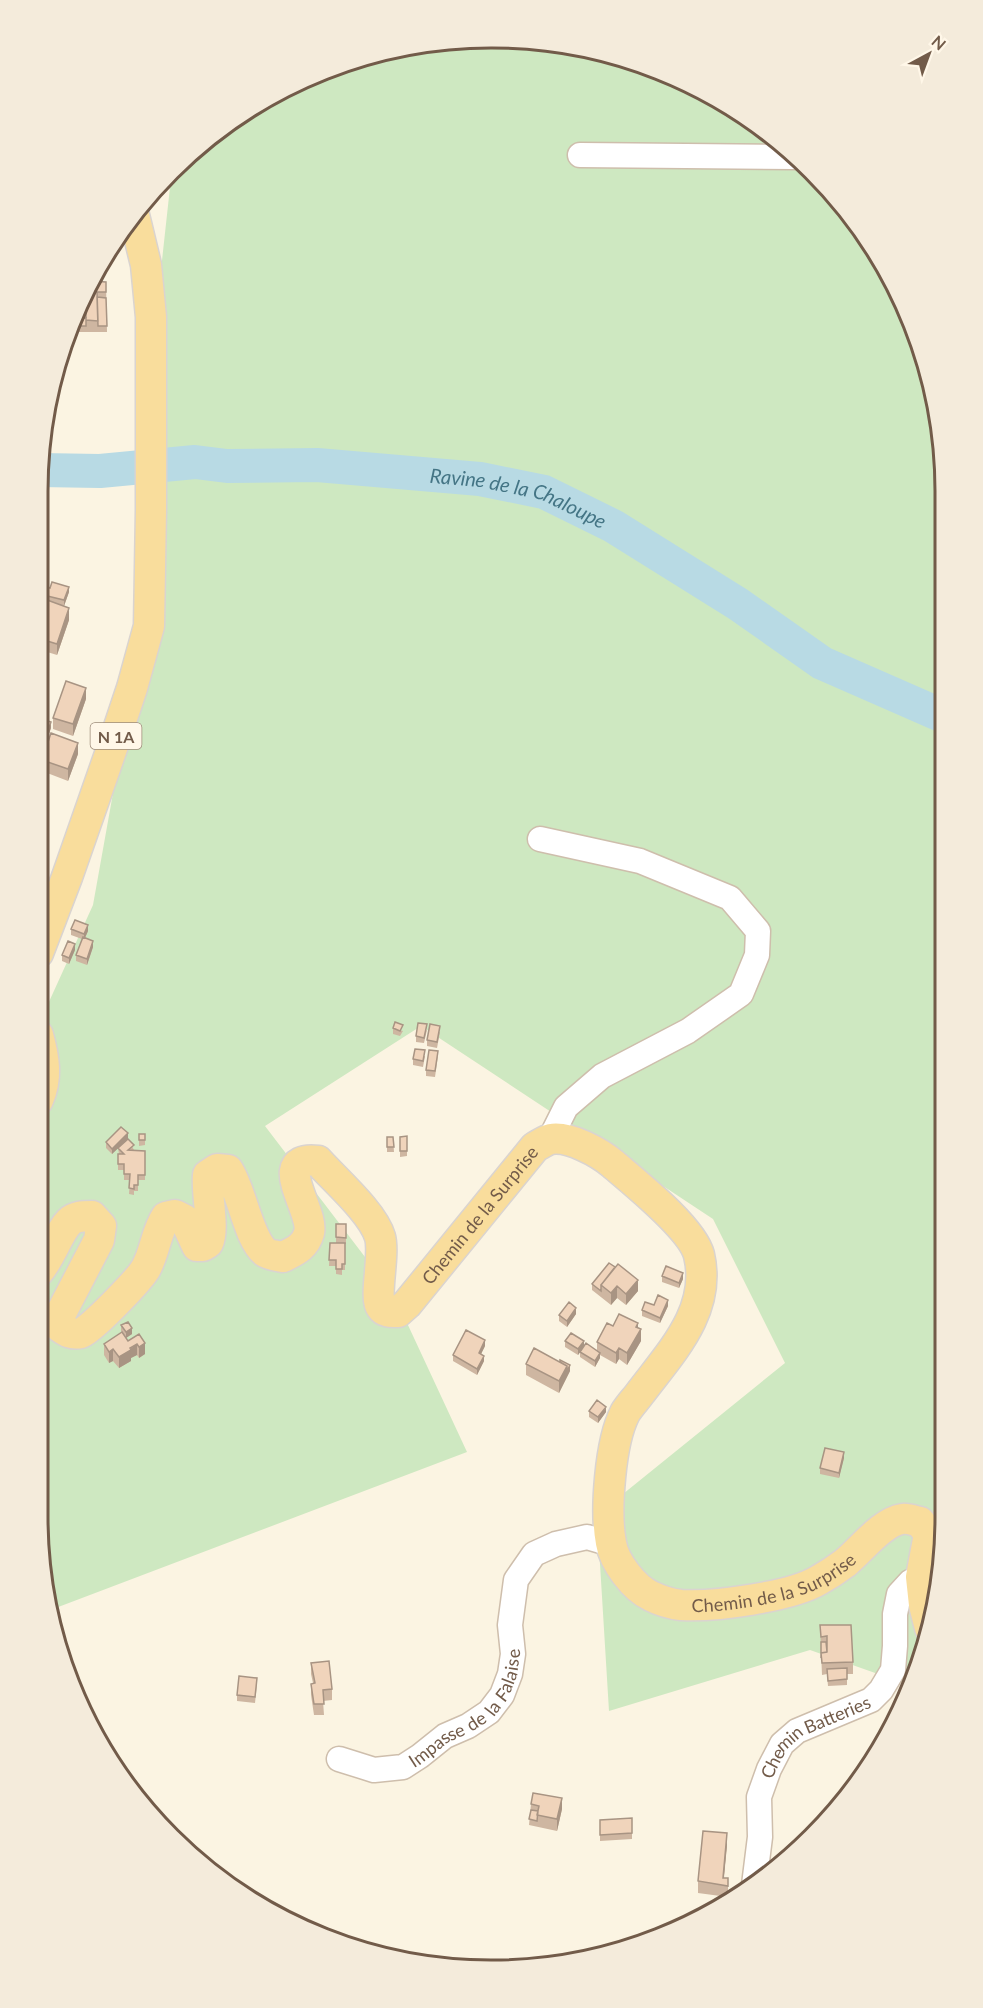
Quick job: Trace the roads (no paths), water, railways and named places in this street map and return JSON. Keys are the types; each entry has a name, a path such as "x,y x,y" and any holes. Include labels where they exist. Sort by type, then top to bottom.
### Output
{"main road":[{"name":"N 1A","path":"48,927 115,740 149,626 152,510 151,317 146,266 137,226"},
{"name":"Chemin de la Surprise","path":"48,1259 69,1222 79,1216 92,1216 101,1226 99,1240 60,1315 60,1327 70,1334 83,1333 135,1283 146,1268 166,1217 175,1215 185,1220 197,1246 208,1244 211,1233 207,1181 208,1175 217,1168 228,1170 236,1181 255,1238 266,1252 283,1257 302,1247 310,1231 307,1211 296,1187 294,1173 297,1165 306,1160 318,1161 372,1220 380,1238 382,1263 379,1298 381,1307 387,1312 398,1312 407,1304 535,1147 550,1139 573,1141 609,1161 653,1199 691,1237 698,1252 702,1270 701,1293 692,1321 625,1414 614,1447 609,1494 611,1544 625,1574 649,1595 679,1605 731,1604 785,1592 816,1582 844,1564 887,1525 903,1519 920,1522 929,1534 921,1577 925,1608"}],"street":[{"path":"580,155 783,157"},
{"path":"540,839 639,861 730,898 758,931 757,956 741,994 688,1032 602,1076 566,1107 550,1139"},
{"name":"Impasse de la Falaise","path":"339,1759 374,1770 402,1767 445,1736 468,1726 489,1712 502,1695 510,1674 513,1654 510,1625 516,1580 534,1554 556,1544 587,1537 611,1544"},
{"name":"Chemin Batteries","path":"756,1872 760,1837 759,1797 769,1769 782,1744 797,1731 871,1700 881,1690 893,1670 895,1614 899,1594 910,1582 921,1577"}],"waterway":[{"name":"Ravine de la Chaloupe","path":"49,470 100,471 195,462 227,466 317,465 480,479 544,492 613,526 738,604 822,663 935,712"}]}
